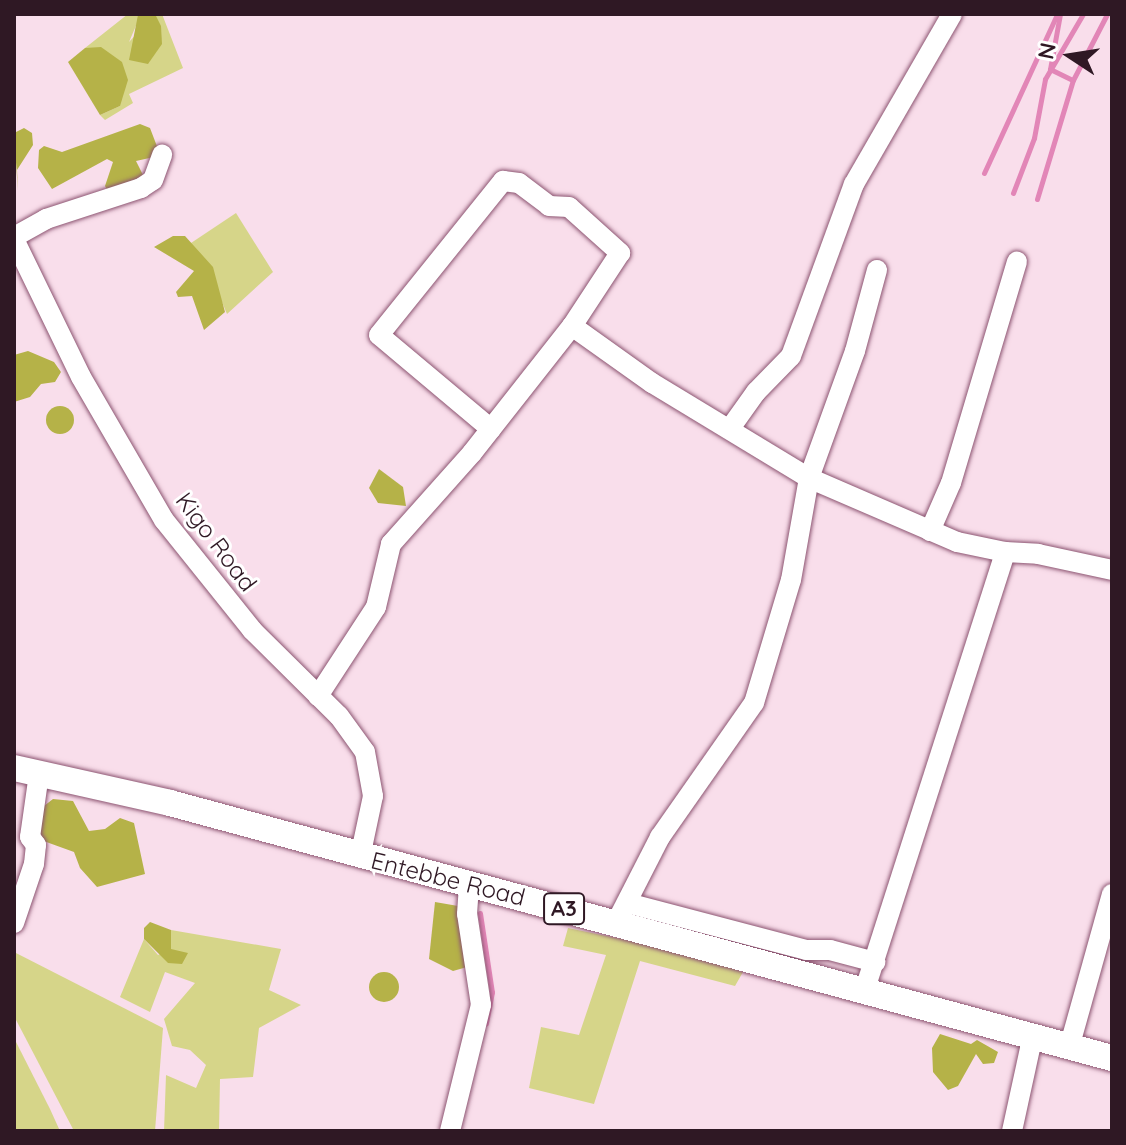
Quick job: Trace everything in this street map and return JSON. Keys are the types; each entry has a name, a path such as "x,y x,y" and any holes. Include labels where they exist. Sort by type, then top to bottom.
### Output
{"main road":[{"name":"Entebbe Road","path":"26,771 469,884 622,913 802,961 865,989 1032,1039 1112,1058"}],"street":[{"path":"731,427 756,392 791,356 854,184 952,14"},
{"path":"14,238 46,219 141,188 153,180 162,155"},
{"path":"318,696 376,607 391,544 491,429 572,326 620,253 569,207 549,206 519,183 503,181 379,335 491,429"},
{"name":"Kigo Road","path":"14,238 81,377 164,520 252,630 339,716 371,764 373,796 360,857"},
{"path":"930,531 951,483 1017,262"},
{"path":"622,913 665,828 754,703 791,580 809,478 855,351 877,270"},
{"path":"572,326 652,383 731,427 809,478 930,531 983,550 1038,554 1112,570"},
{"path":"865,989 1005,552"},
{"path":"14,923 34,864 36,845 30,837 26,771"},
{"path":"450,1131 481,1005 467,914 469,884"},
{"path":"1069,1048 1112,894"},
{"path":"802,961 830,950 875,962"},
{"path":"1012,1131 1032,1039"}],"shaded area":[{"path":"128,14 141,14 129,42 155,14 162,14 183,68 129,94 133,103 105,120 100,115 120,106 85,48"},
{"path":"155,14 161,26 162,44 148,64 129,60 138,15"},
{"path":"101,47 122,62 128,80 120,106 100,115 68,62 85,48"},
{"path":"140,124 150,128 158,149 154,157 136,161 146,181 110,195 105,186 113,162 107,159 52,189 38,168 39,150 44,146 62,152"},
{"path":"24,128 32,133 33,145 17,170 18,192 14,133"},
{"path":"236,213 273,272 227,314 211,276 185,247"},
{"path":"173,236 185,236 213,267 225,312 204,330 192,296 178,297 176,292 194,271 154,247"},
{"path":"28,351 54,362 61,372 55,382 41,384 30,397 14,402 14,355"},
{"path":"60,406 70,410 74,420 70,430 60,434 50,430 46,420 50,410"},
{"path":"379,469 403,487 406,506 378,503 369,488"},
{"path":"53,799 73,801 89,831 105,829 120,818 134,823 145,874 97,887 80,868 74,852 38,839 44,806"},
{"path":"435,902 458,906 474,965 453,971 429,959"},
{"path":"150,922 171,930 171,949 188,953 182,964 168,963 144,939 144,928"},
{"path":"568,928 674,950 743,972 735,986 640,961 594,1104 529,1088 541,1027 579,1035 606,955 563,946"},
{"path":"171,930 281,949 269,990 301,1005 259,1028 253,1077 220,1079 219,1131 164,1131 166,1075 196,1088 206,1065 190,1050 172,1046 164,1019 195,983 165,972 150,1012 120,997 144,939 158,955 171,949"},
{"path":"14,952 163,1028 155,1131 74,1131 14,1016"},
{"path":"384,972 395,976 399,987 395,998 384,1002 373,998 369,987 373,976"},
{"path":"940,1034 971,1044 977,1040 998,1052 994,1063 983,1064 976,1054 958,1086 948,1090 933,1072 932,1048"},
{"path":"14,1038 50,1109 60,1131 14,1131"}],"waterway":[{"path":"984,173 1057,14"},
{"path":"1060,14 1050,69 1073,80"},
{"path":"1013,193 1034,138 1045,79 1083,14"},
{"path":"1037,199 1073,80 1107,14"},
{"path":"480,913 492,992 486,1023"}]}
